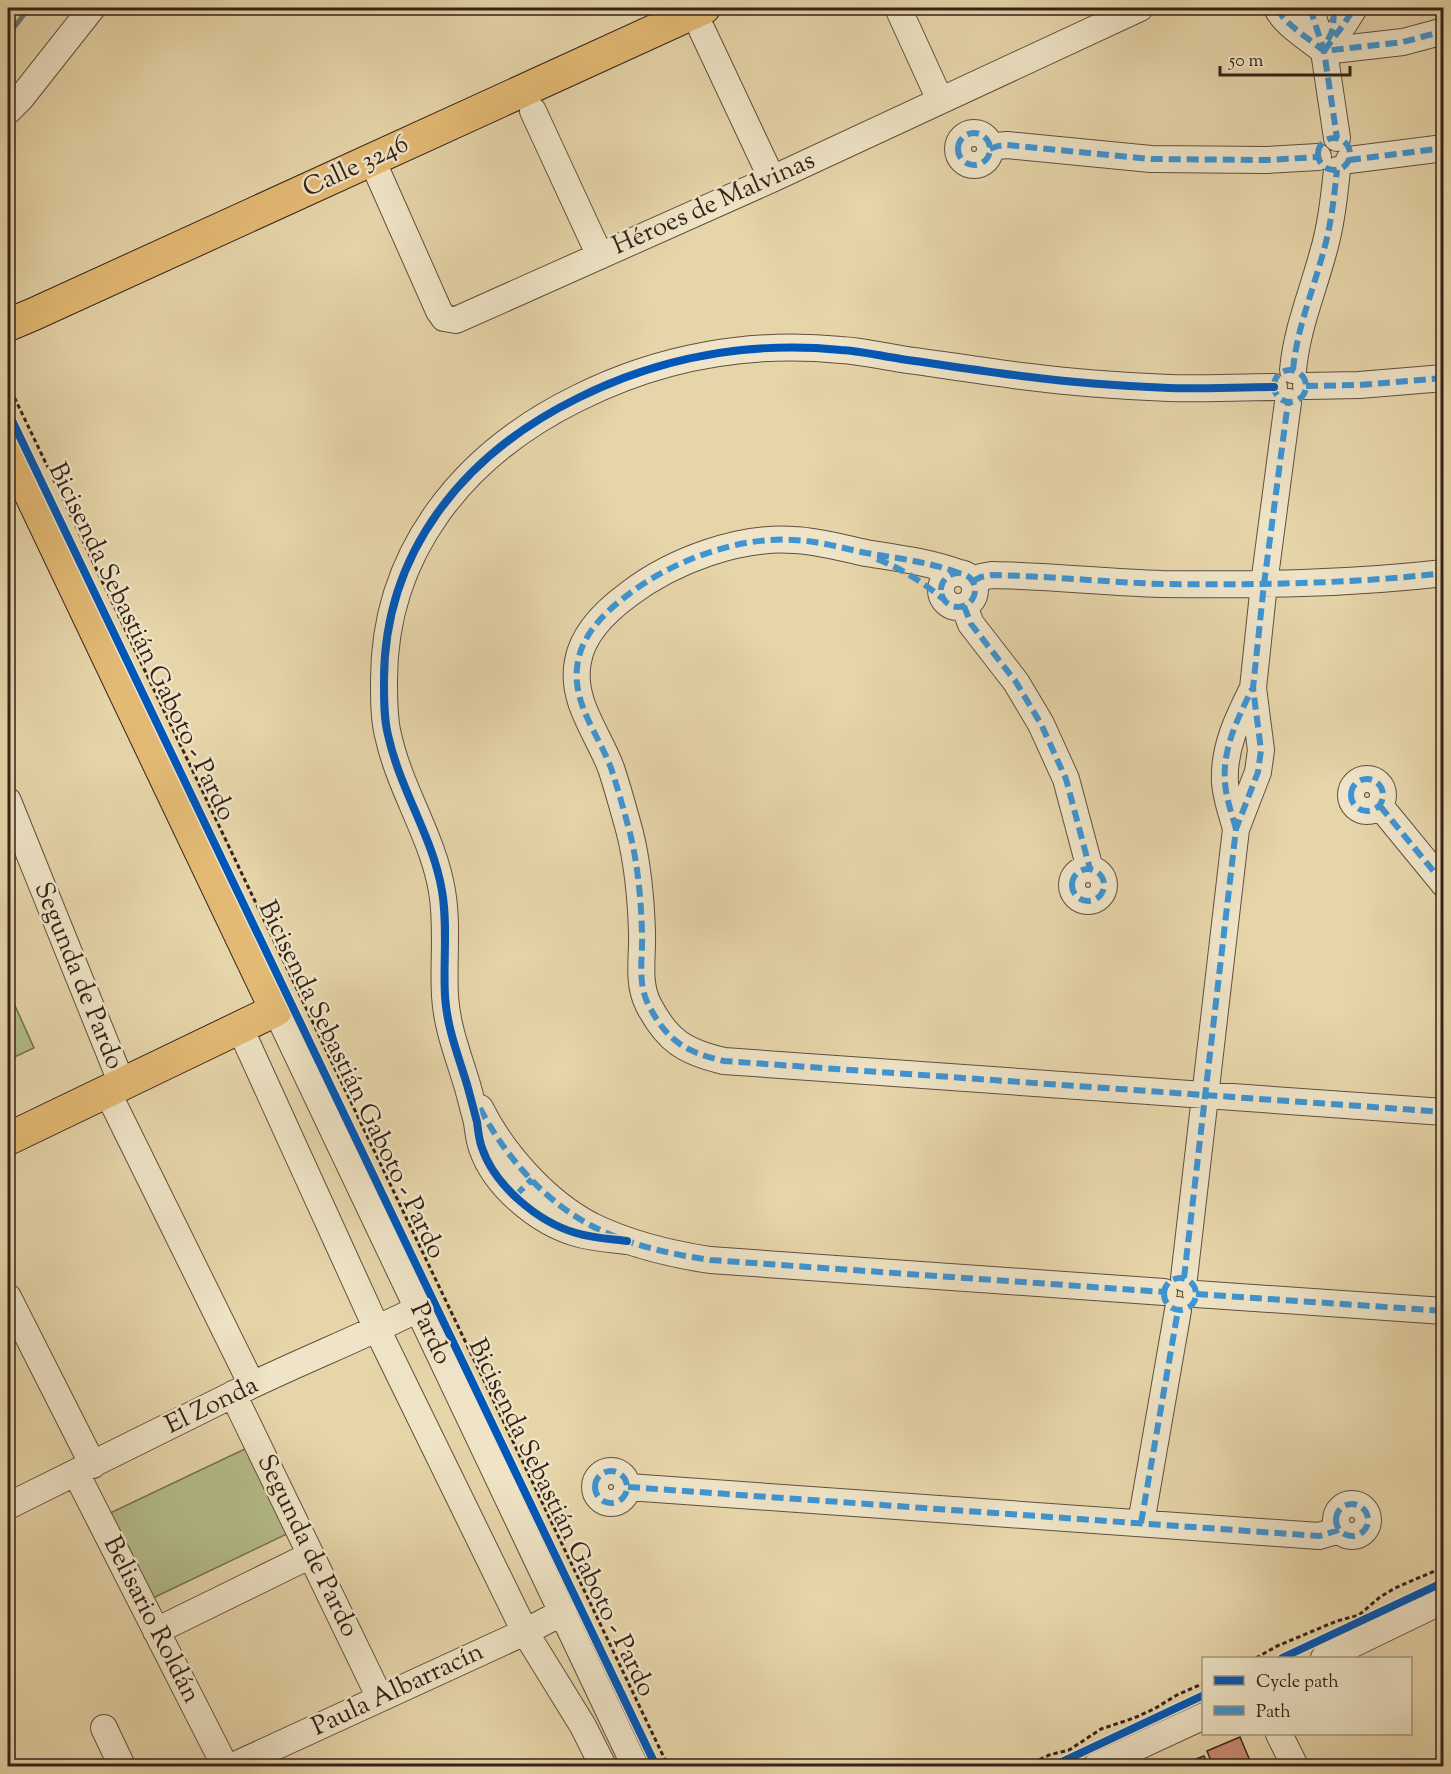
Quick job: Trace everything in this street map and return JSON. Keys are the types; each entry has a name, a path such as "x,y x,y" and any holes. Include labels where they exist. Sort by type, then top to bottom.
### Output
{"main road":[{"name":"Calle 3246","path":"8,325 372,160 703,19"},
{"name":"Pardo","path":"8,447 276,1011"},
{"path":"8,1139 276,1011"}],"street":[{"path":"8,111 21,98 92,8"},
{"path":"898,8 940,100"},
{"name":"Héroes de Malvinas","path":"372,160 438,311 444,318 456,320 772,179 940,100 1111,13 1140,8"},
{"path":"1277,8 1286,19 1324,51 1403,42 1443,31"},
{"path":"1141,1523 1181,1293 1236,829 1225,781 1230,739 1234,725 1253,688 1264,584 1296,345 1330,224 1336,156 1324,51 1310,8"},
{"path":"1324,51 1333,29 1334,8"},
{"path":"1324,51 1353,8"},
{"path":"703,19 772,179"},
{"path":"532,111 600,256"},
{"path":"990,149 1007,145 1151,159 1267,160 1443,148"},
{"path":"1443,378 1378,384 1172,388 1079,383 843,350 792,347 750,349 691,357 657,366 579,397 546,415 502,446 459,485 436,513 410,560 397,590 388,624 384,661 387,730 393,756 432,850 440,879 445,915 447,1019 475,1115 482,1149 502,1181 523,1188 528,1208 552,1224 577,1233 627,1241 681,1256 710,1260 1443,1311"},
{"path":"1443,573 1382,580 1264,584 1160,584 992,575 966,577 937,565 814,542 792,539 751,543 708,553 674,567 639,586 596,624 585,641 578,660 577,675 586,716 610,766 638,872 642,988 655,1016 667,1033 680,1045 702,1056 724,1061 1205,1097 1443,1112"},
{"path":"858,551 898,568 954,603 1016,682 1046,733 1066,779 1090,869"},
{"path":"954,603 971,601 974,596 975,590 966,577"},
{"name":"Segunda de Pardo","path":"8,801 115,1087 311,1555 380,1698"},
{"path":"1380,806 1443,884"},
{"name":"Pardo","path":"276,1011 635,1767"},
{"name":"Pardo","path":"240,1028 377,1329 525,1632 583,1726 603,1767"},
{"name":"Belisario Roldán","path":"8,1297 156,1631 225,1767"},
{"name":"El Zonda","path":"8,1506 242,1390 418,1309"},
{"path":"628,1487 1319,1536 1339,1530"},
{"path":"156,1631 311,1555"},
{"path":"1328,1657 1442,1605"},
{"name":"Paula Albarracín","path":"233,1767 525,1632 563,1612"},
{"path":"1086,1761 1202,1716"},
{"path":"104,1728 122,1767"},
{"path":"1279,1735 1295,1767"}],"path":[{"path":"8,384 668,1767"},
{"path":"1260,1657 1337,1621 1359,1615 1380,1597 1395,1588 1443,1567"},
{"path":"1346,1628 1368,1618"},
{"path":"1026,1767 1049,1755 1070,1750 1101,1729 1154,1709 1202,1683"},
{"path":"1064,1761 1086,1761"}],"green space":[{"path":"8,990 34,1048 8,1060"},
{"path":"251,1446 291,1532 151,1599 110,1513"}],"building":[{"path":"1240,1737 1251,1763 1244,1766 1213,1766 1207,1751"},
{"path":"1204,1756 1209,1766 1178,1766"}],"waterway":[{"path":"8,35 29,8"}],"marked path":[{"path":"1277,8 1291,25 1324,51 1403,42 1444,31"},
{"path":"1310,8 1324,51 1337,138"},
{"path":"1328,40 1333,29 1334,8"},
{"path":"1324,51 1354,8"},
{"path":"974,133 985,138 990,149 985,160 974,165 963,160 958,149 963,138 974,133"},
{"path":"1334,138 1345,143 1350,154 1345,165 1334,170 1323,165 1318,154 1323,143 1334,138"},
{"path":"990,149 1007,145 1151,159 1267,160 1318,157"},
{"path":"1349,160 1444,148"},
{"path":"1293,370 1301,325 1328,233 1337,170"},
{"path":"1290,370 1301,375 1306,386 1301,397 1290,402 1279,397 1274,386 1279,375 1290,370"},
{"path":"1306,386 1359,385 1444,378"},
{"path":"1184,1278 1236,829 1258,772 1261,750 1253,688 1288,402"},
{"path":"959,573 925,563 812,542 794,540 751,542 707,553 646,582 605,615 585,641 578,661 578,690 581,703 611,768 633,845 640,895 642,978 645,995 655,1017 670,1036 698,1054 724,1061 1444,1112"},
{"path":"877,559 912,576 943,599"},
{"path":"958,573 970,578 975,590 970,602 958,607 946,602 941,590 946,578 958,573"},
{"path":"973,581 992,575 1161,584 1267,584 1373,580 1444,573"},
{"path":"964,606 971,624 1016,682 1041,724 1066,779 1090,869"},
{"path":"1236,829 1226,789 1226,758 1232,734 1252,689"},
{"path":"1367,779 1378,784 1383,795 1378,806 1367,811 1356,806 1351,795 1356,784 1367,779"},
{"path":"1380,806 1444,884"},
{"path":"1088,869 1099,874 1104,885 1099,896 1088,901 1077,896 1072,885 1077,874 1088,869"},
{"path":"480,1108 513,1159 558,1204 574,1216 606,1233 650,1248 710,1260 1164,1292"},
{"path":"515,1196 532,1179"},
{"path":"1180,1278 1191,1283 1196,1294 1191,1305 1180,1310 1169,1305 1164,1294 1169,1283 1180,1278"},
{"path":"1196,1294 1444,1311"},
{"path":"1141,1523 1178,1310"},
{"path":"611,1471 622,1476 627,1487 622,1498 611,1503 600,1498 595,1487 600,1476 611,1471"},
{"path":"628,1487 1319,1536 1339,1530"},
{"path":"1352,1504 1363,1509 1368,1520 1363,1531 1352,1536 1341,1531 1336,1520 1341,1509 1352,1504"}],"cycle path":[{"path":"627,1241 588,1236 562,1228 533,1211 507,1189 488,1162 482,1148 477,1122 451,1031 445,996 445,917 438,871 393,755 384,703 387,635 398,591 415,550 438,512 466,478 499,448 537,421 578,398 609,384 673,362 739,350 807,348 856,351 998,373 1082,383 1169,388 1274,387"},
{"name":"Bicisenda Sebastián Gaboto - Pardo","path":"8,412 656,1766"},
{"path":"1284,1657 1444,1582"},
{"path":"1053,1766 1202,1696"}]}
